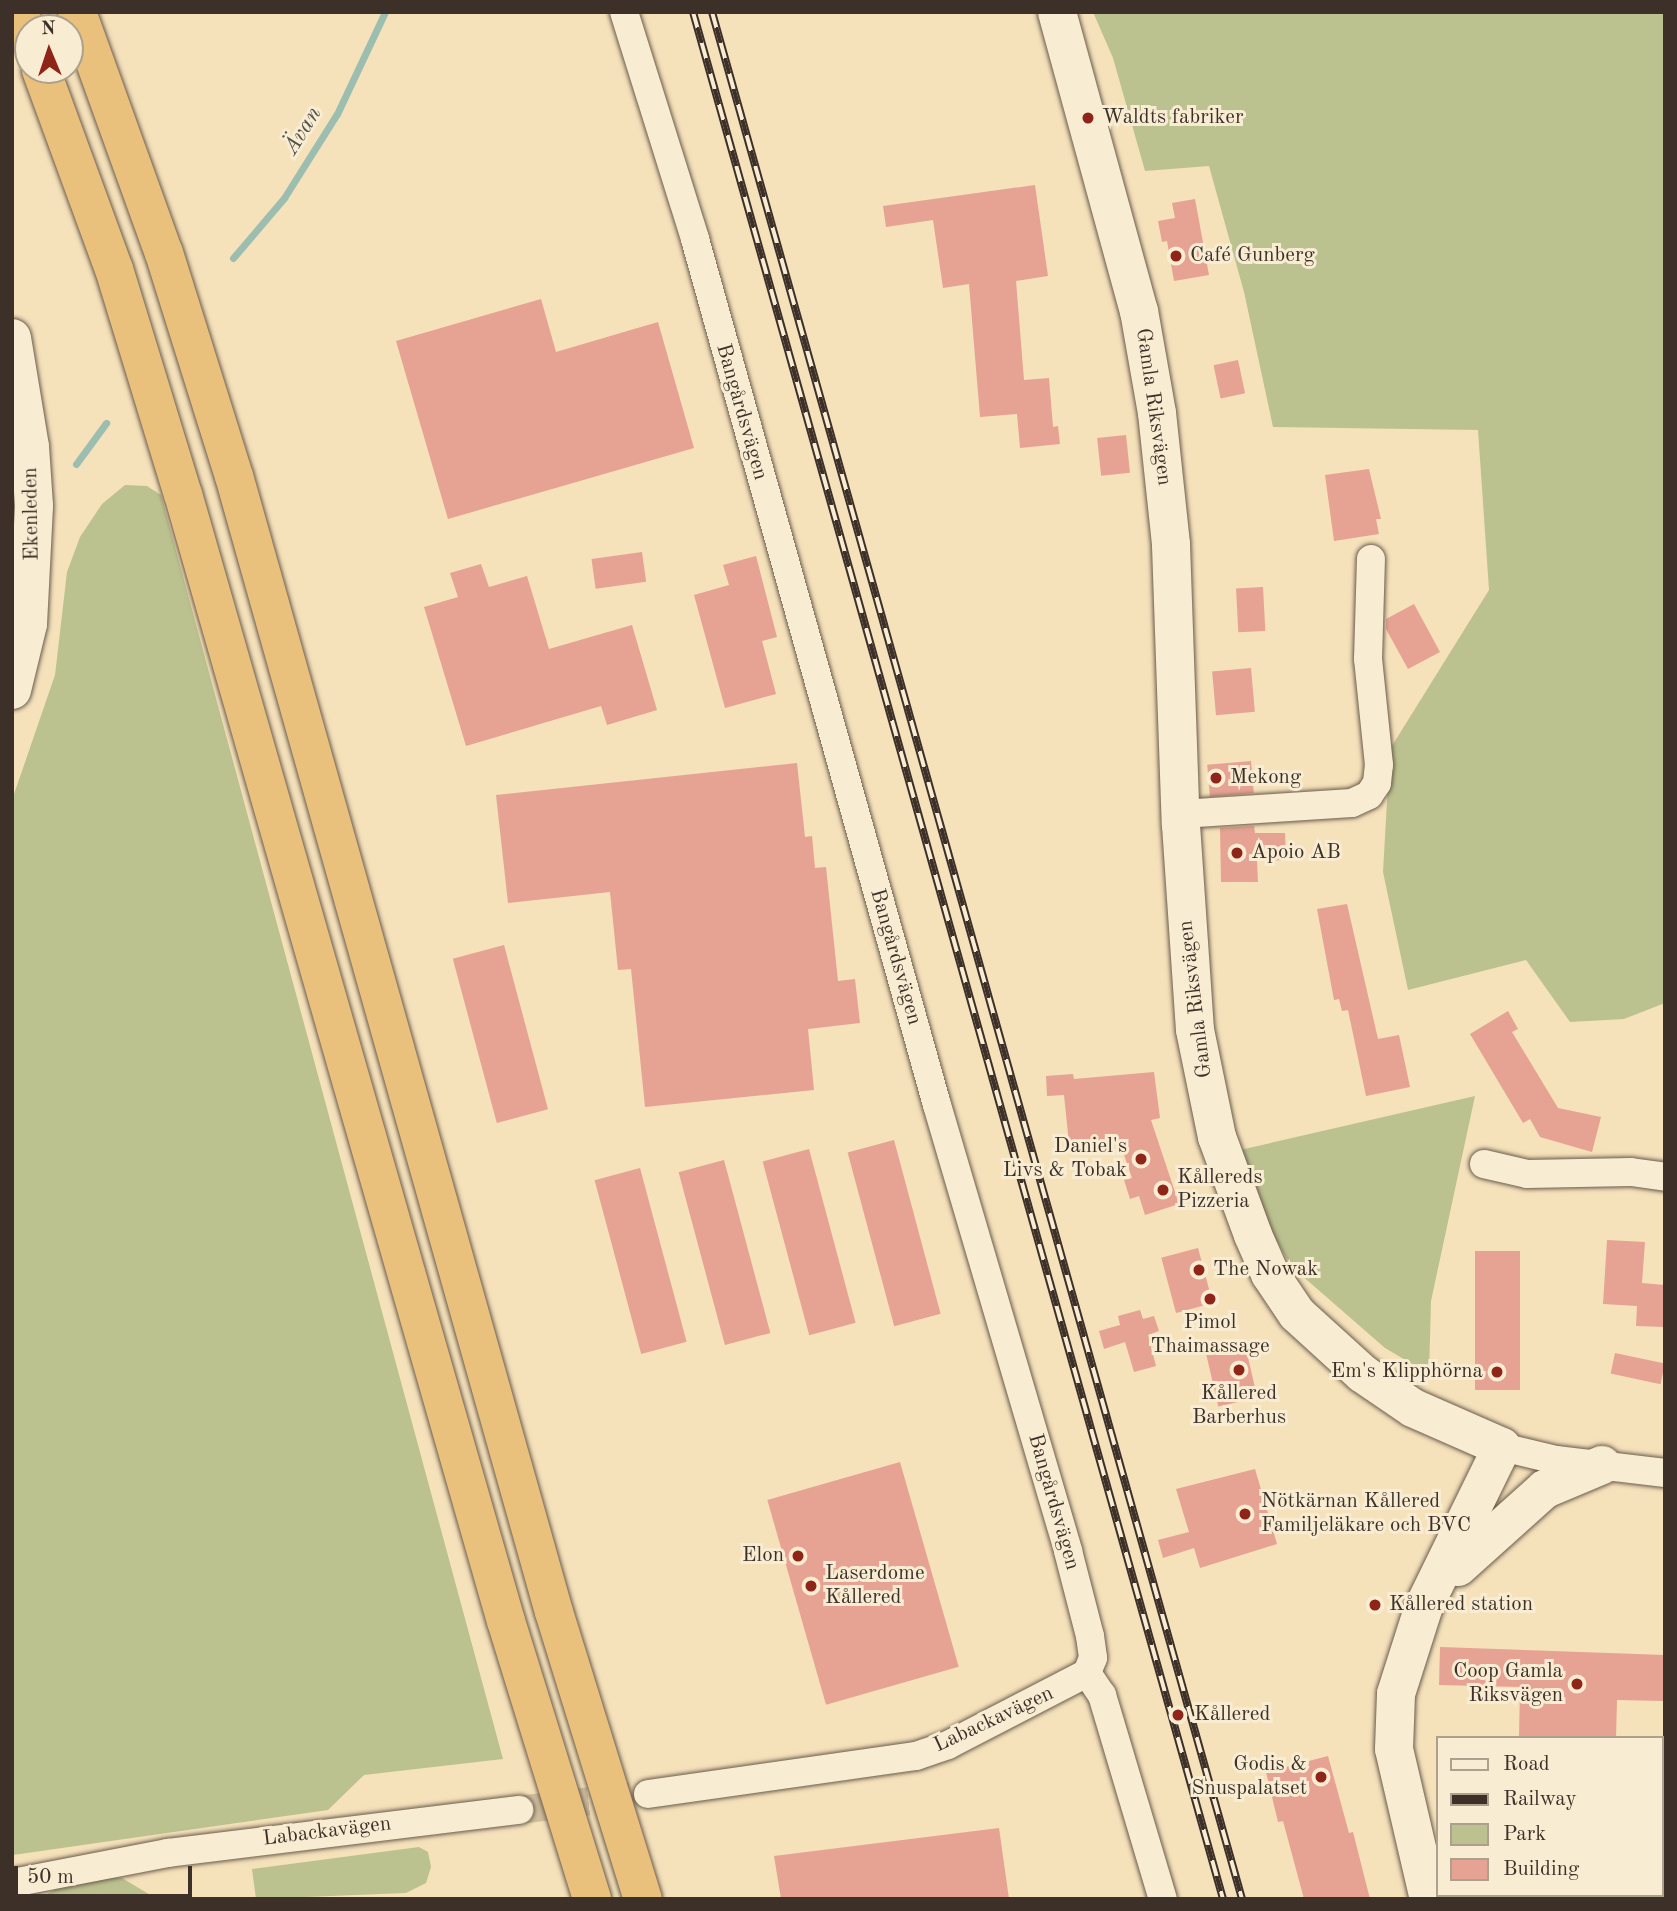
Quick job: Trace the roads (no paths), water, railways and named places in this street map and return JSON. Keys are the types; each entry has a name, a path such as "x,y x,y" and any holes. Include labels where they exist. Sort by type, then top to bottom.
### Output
{"highway":[{"path":"76,12 164,253 234,476 554,1612 643,1899"},
{"path":"46,84 114,269 183,495 506,1621 592,1899"}],"street":[{"name":"Bangårdsvägen","path":"624,12 695,239 937,1105 1068,1551 1090,1636 1093,1658 1087,1673"},
{"name":"Gamla Riksvägen","path":"1057,12 1139,311 1157,413 1171,545 1181,814 1195,1030 1222,1154 1270,1274 1297,1314 1363,1374 1413,1408 1502,1447"},
{"name":"Ekenleden","path":"12,338 30,447 34,506 28,624 12,691"},
{"path":"1181,814 1352,803 1369,796 1379,765 1368,659 1371,559"},
{"path":"1484,1164 1527,1174 1631,1172 1665,1177"},
{"path":"1429,1899 1406,1813 1394,1732 1396,1693 1410,1640 1502,1447 1665,1473"},
{"path":"1438,1584 1545,1489 1602,1465"},
{"name":"Labackavägen","path":"648,1794 916,1756 948,1745 1087,1673"},
{"path":"1087,1673 1102,1695 1163,1899"},
{"name":"Labackavägen","path":"12,1883 177,1852 519,1810"}],"waterway":[{"name":"Ävan","path":"233,258 284,198 337,114 385,12"},
{"name":"Ävan","path":"76,464 106,423"}],"tunnel":[{"path":"519,1810 648,1794"}],"railway":[{"path":"693,12 1223,1899"},
{"path":"712,12 1242,1899"}],"place":[{"name":"Waldts fabriker","path":"1088,118"},
{"name":"Café Gunberg","path":"1176,256"},
{"name":"Mekong","path":"1216,778"},
{"name":"Apoio AB","path":"1237,853"},
{"name":"Daniel's Livs & Tobak","path":"1141,1159"},
{"name":"Kållereds Pizzeria","path":"1163,1190"},
{"name":"The Nowak","path":"1199,1270"},
{"name":"Pimol Thaimassage","path":"1210,1299"},
{"name":"Kållered Barberhus","path":"1239,1370"},
{"name":"Em's Klipphörna","path":"1497,1372"},
{"name":"Nötkärnan Kållered Familjeläkare och BVC","path":"1245,1514"},
{"name":"Elon","path":"798,1556"},
{"name":"Laserdome Kållered","path":"811,1586"},
{"name":"Kållered station","path":"1375,1605"},
{"name":"Coop Gamla Riksvägen","path":"1577,1684"},
{"name":"Kållered","path":"1178,1715"},
{"name":"Godis & Snuspalatset","path":"1321,1777"}]}
